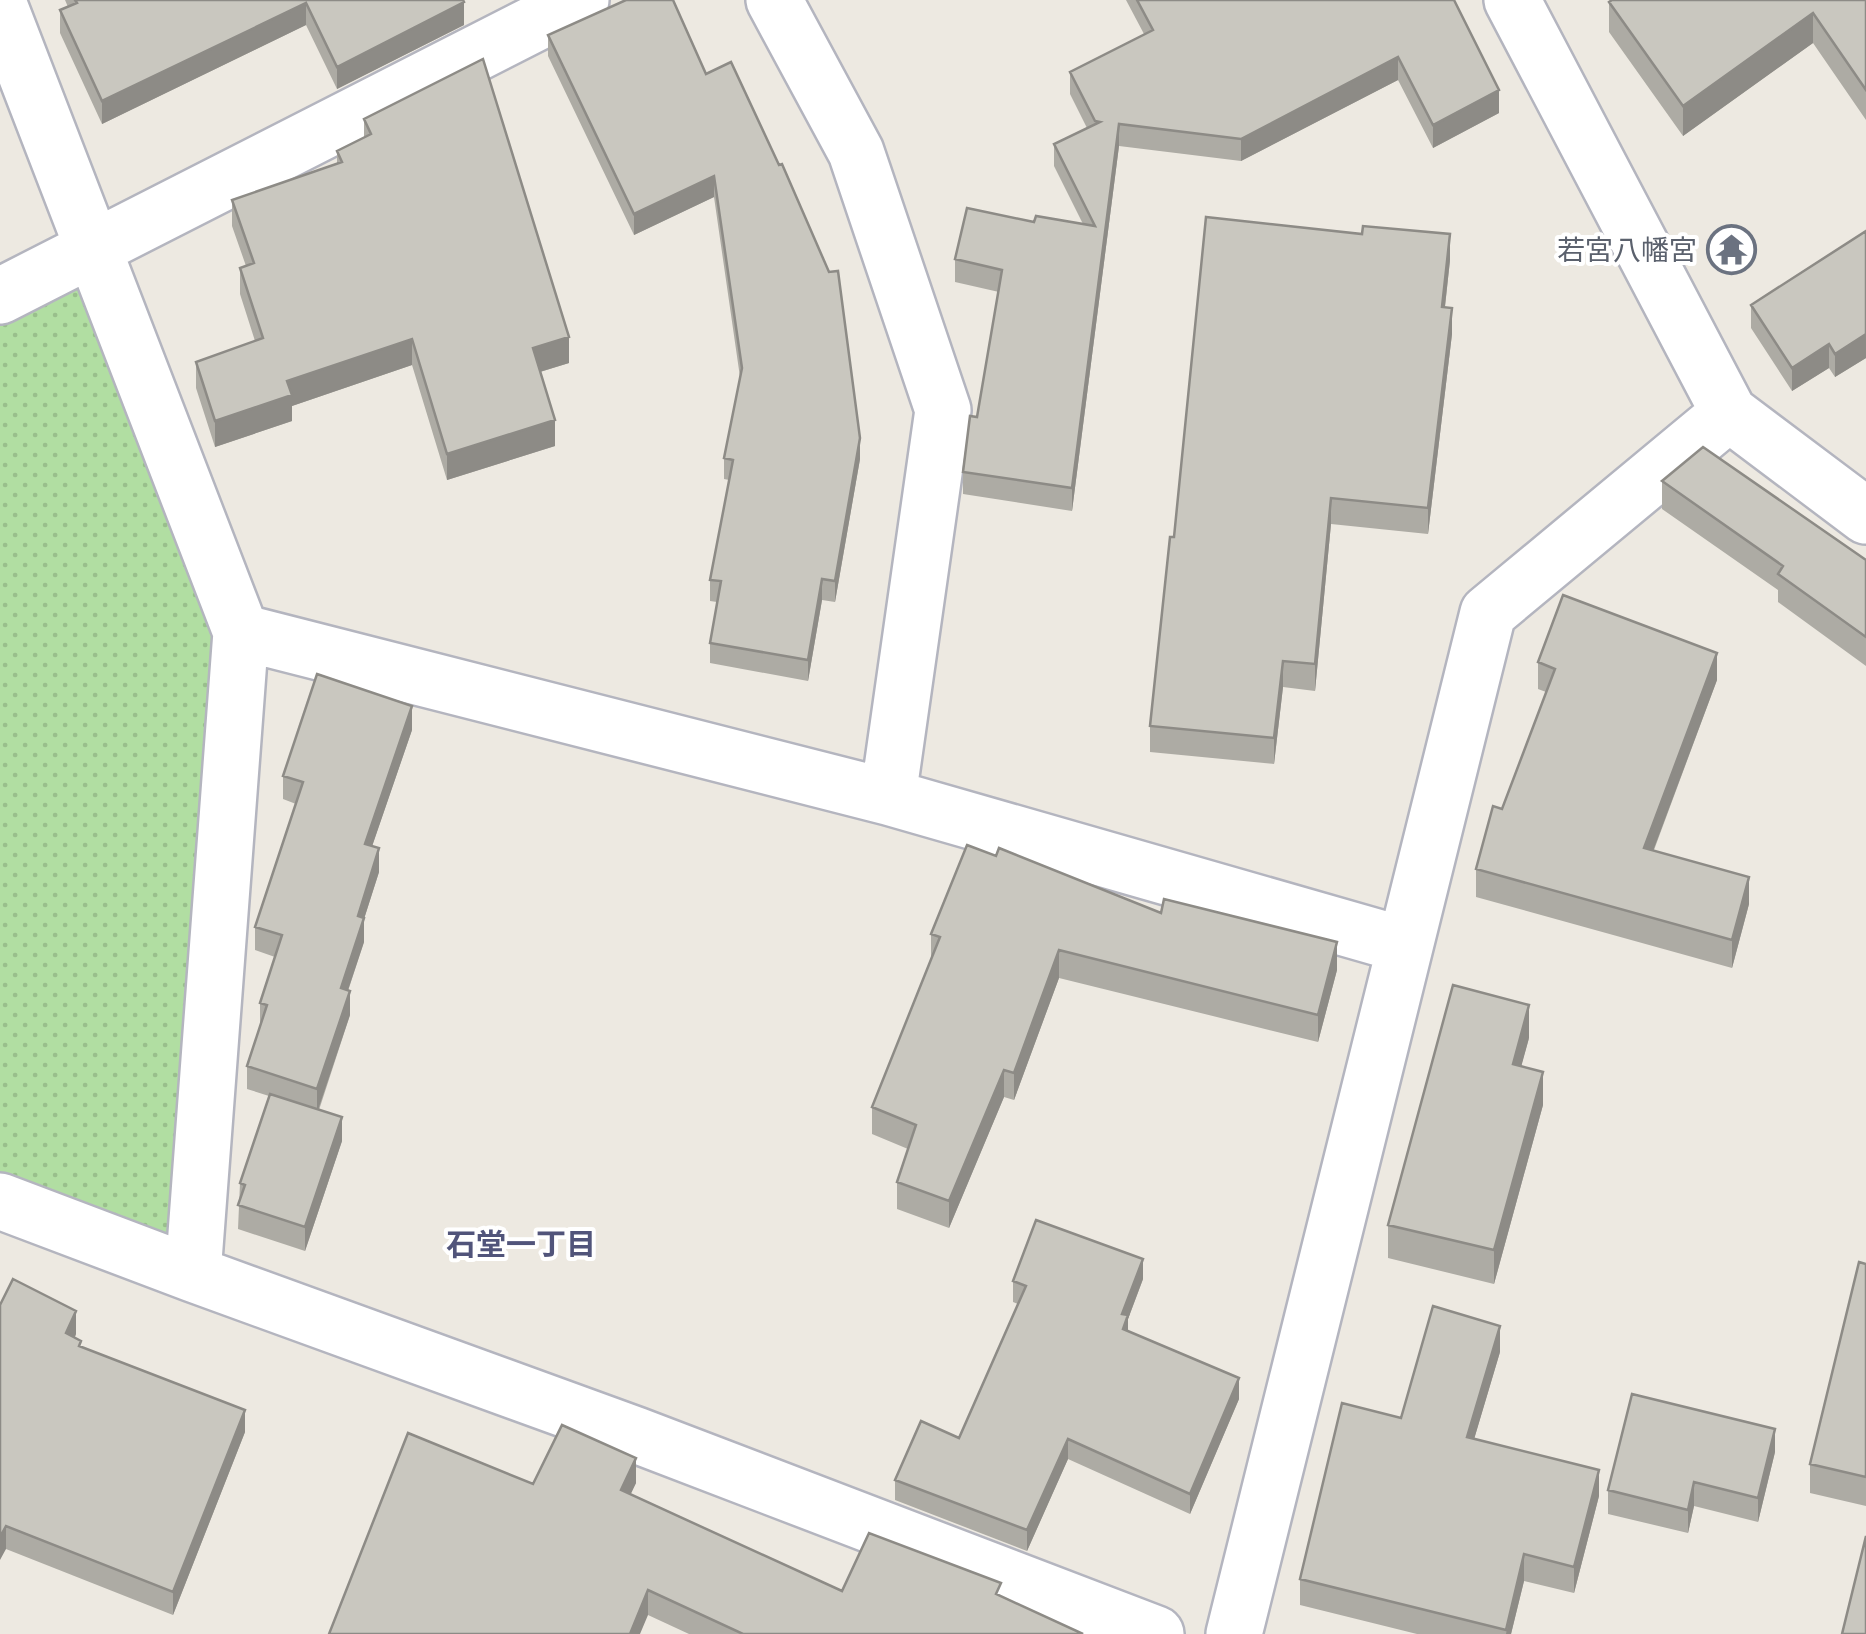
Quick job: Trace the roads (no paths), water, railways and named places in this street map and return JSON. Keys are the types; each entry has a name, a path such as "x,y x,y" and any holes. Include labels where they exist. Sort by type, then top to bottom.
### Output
{"street":[{"path":"0,296 581,0"},
{"path":"774,0 856,152 942,410 888,797"},
{"path":"1512,0 1730,413 1866,516"},
{"path":"0,7 240,632 192,1274"},
{"path":"1234,1634 1488,612 1730,413"},
{"path":"240,632 888,797 1404,945"},
{"path":"0,1200 192,1274 636,1434 1156,1634"}],"place":[{"name":"若宮八幡宮","path":"1732,250"}],"district":[{"name":"石堂一丁目","path":"521,1245"}]}
